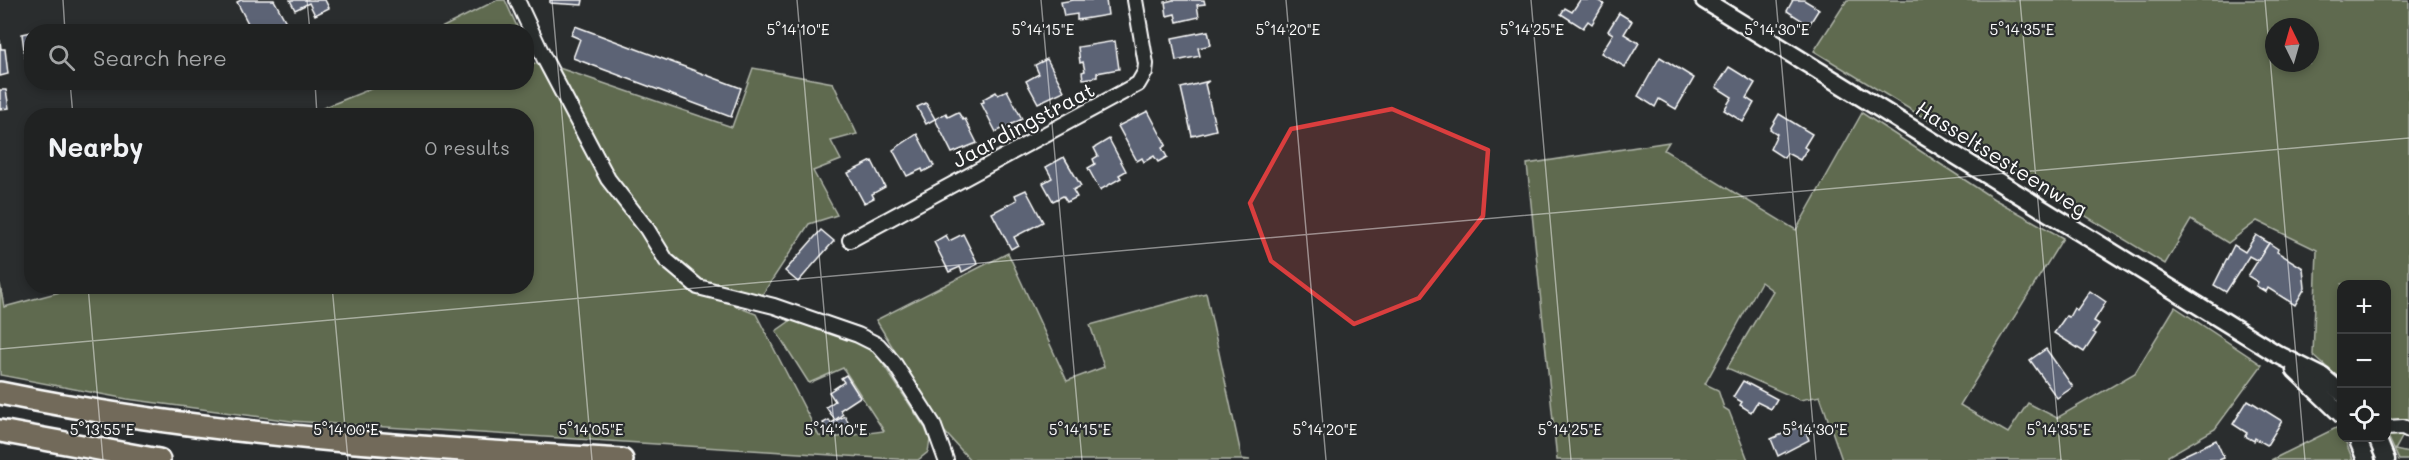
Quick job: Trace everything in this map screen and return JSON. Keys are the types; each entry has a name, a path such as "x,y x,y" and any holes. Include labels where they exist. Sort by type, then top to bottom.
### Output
{"main road":[{"path":"0,393 153,421 331,442 622,460"},
{"path":"0,431 159,460"}],"street":[{"path":"517,0 528,24"},
{"name":"Jaardingstraat","path":"850,240 1138,84 1145,72 1146,64 1135,0"},
{"name":"Hasseltsesteenweg","path":"1704,0 2277,354 2323,377 2337,389"},
{"path":"534,37 608,179 647,230 666,260 698,287 774,306 858,334 878,345 894,363 933,424 946,460"},
{"name":"Hasseltsesteenweg","path":"2277,354 2337,410"},
{"path":"2391,428 2403,427 2409,430"},
{"path":"2359,442 2366,460"},
{"path":"2379,442 2386,460"}],"highlighted area":[{"path":"1392,109 1488,150 1483,216 1419,298 1354,324 1271,261 1250,203 1291,129"}],"green space":[{"path":"497,0 505,0 516,24 449,24"},
{"path":"1847,0 2409,0 2409,434 2405,432 2395,450 2409,453 2409,460 2399,460 2391,442 2391,280 2337,280 2337,376 2313,355 2317,250 2257,221 2228,243 2191,220 2165,264 1814,51"},
{"path":"534,63 562,69 732,127 753,68 833,83 857,134 831,141 841,160 813,171 837,215 809,224 762,295 859,327 925,428 930,440 928,452 918,460 912,460 291,421 127,399 0,375 0,284 4,307 52,294 534,294 534,108 323,108 368,90 534,90","holes":["739,293 762,295 759,308 790,321 776,331 809,383 843,368 884,431 838,437 819,436 756,314 735,306"]},
{"path":"1862,113 1994,199 2063,238 1960,405 2008,433 2028,403 2057,418 2135,373 2175,307 2262,365 2215,429 2168,456 2169,460 1842,460 1820,396 1800,400 1727,368 1773,291 1761,282 1705,384 1718,390 1724,408 1729,411 1748,460 1557,460 1527,164 1669,142 1664,150 1796,230"},
{"path":"1008,253 1067,381 1104,367 1090,325 1206,293 1242,459 1250,460 970,460 943,430 876,320"},
{"path":"2337,427 2337,442 2346,442 2353,460 2271,460"}],"building":[{"path":"274,0 287,24 248,24 237,2"},
{"path":"290,0 325,0 329,8 315,15 309,3 295,10"},
{"path":"550,0 583,0 582,5 550,3"},
{"path":"1106,0 1108,15 1077,20 1077,14 1064,16 1061,2"},
{"path":"1204,0 1205,4 1197,5 1199,17 1177,22 1175,14 1167,16 1165,2"},
{"path":"1580,0 1597,0 1604,4 1592,24 1588,21 1583,28 1561,14 1565,8 1572,12"},
{"path":"1793,0 1804,0 1819,9 1809,25 1787,11"},
{"path":"1619,13 1632,21 1624,34 1639,43 1625,67 1601,53 1613,34 1608,31"},
{"path":"575,26 741,88 731,117 573,58 580,39 571,35"},
{"path":"1208,31 1211,45 1198,48 1200,56 1176,61 1172,38"},
{"path":"0,40 1,49 5,49 8,74 0,76"},
{"path":"1115,41 1119,69 1097,73 1097,77 1083,79 1082,72 1085,71 1083,62 1080,63 1078,47"},
{"path":"1660,57 1694,78 1676,109 1659,99 1655,107 1638,96"},
{"path":"1047,59 1064,91 1038,103 1026,81 1039,74 1035,65"},
{"path":"1729,67 1755,83 1746,98 1754,103 1743,122 1724,110 1732,97 1716,87"},
{"path":"1209,81 1205,84 1216,130 1192,136 1181,88"},
{"path":"0,90 6,90 9,108 0,109"},
{"path":"1007,90 1022,119 996,132 981,103 984,102 983,99 996,92 998,95"},
{"path":"926,103 935,119 926,124 917,107"},
{"path":"1148,111 1166,145 1162,148 1167,157 1158,162 1154,156 1144,162 1142,158 1137,161 1118,126"},
{"path":"958,112 963,120 965,119 977,143 952,153 935,119 946,113 948,117"},
{"path":"1779,114 1812,134 1804,147 1807,149 1800,160 1787,153 1784,158 1770,149 1777,134 1770,129"},
{"path":"917,134 934,166 923,172 922,169 907,176 893,150"},
{"path":"1109,139 1126,171 1119,175 1121,178 1100,190 1088,168 1095,164 1093,159 1098,156 1094,148"},
{"path":"1064,157 1081,186 1073,190 1077,197 1067,202 1063,196 1053,201 1043,183 1052,178 1046,167"},
{"path":"872,161 885,187 872,194 874,198 864,203 848,173"},
{"path":"1026,190 1043,222 1014,237 1018,245 1011,249 992,213 1017,200 1015,195"},
{"path":"821,230 834,241 798,282 785,271"},
{"path":"963,234 978,264 962,272 960,267 949,272 934,242 946,235 949,241"},
{"path":"2256,235 2269,243 2258,261 2249,256 2226,292 2214,285 2234,245 2245,252"},
{"path":"2269,243 2278,249 2277,252 2303,268 2305,288 2295,305 2268,288 2266,292 2256,286 2258,282 2248,276"},
{"path":"2090,291 2106,302 2094,321 2099,324 2093,332 2096,334 2084,352 2054,333 2074,308 2077,310"},
{"path":"2046,349 2073,387 2057,398 2030,360"},
{"path":"846,375 860,397 840,410 843,414 835,420 826,407 835,401 829,392 844,382 841,378"},
{"path":"1743,381 1777,399 1771,409 1757,402 1751,412 1740,405 1742,402 1733,397"},
{"path":"2248,400 2282,421 2267,445 2255,438 2254,441 2245,436 2247,433 2233,424"},
{"path":"845,416 849,424 830,435 823,423 829,420 831,423"},
{"path":"1803,425 1809,440 1778,456 1771,439"},
{"path":"2216,440 2224,458 2174,460"}]}
